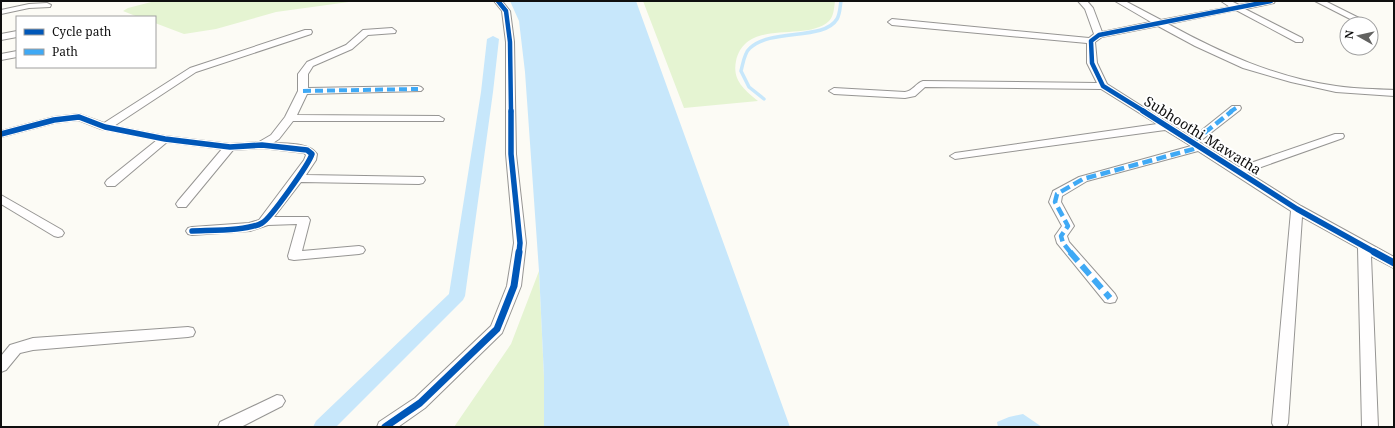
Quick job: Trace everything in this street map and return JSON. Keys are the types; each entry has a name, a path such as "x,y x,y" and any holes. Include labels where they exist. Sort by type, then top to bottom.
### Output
{"street":[{"path":"385,427 420,403 497,329 514,286 520,243 511,154 510,42 506,11 498,1"},
{"path":"834,91 905,95 912,94 923,84 1103,86 1092,63 1095,38 1089,8 1082,1"},
{"path":"1119,1 1198,44 1246,66 1294,80 1336,89 1390,93 1394,103"},
{"path":"1225,1 1299,40"},
{"path":"892,22 1095,38 1271,1"},
{"path":"1319,1 1350,16"},
{"path":"1,12 29,6 47,5"},
{"path":"105,127 193,70 308,32"},
{"path":"262,145 275,137 290,118 303,91 302,74 310,64 349,47 366,32 392,32"},
{"path":"1,37 16,34"},
{"path":"1,57 16,54"},
{"name":"Subhoothi Mawatha","path":"1103,86 1240,171 1297,209 1394,263"},
{"path":"303,91 418,89"},
{"path":"1110,298 1063,243 1061,236 1068,226 1055,202 1057,194 1083,179 1197,145 1236,108"},
{"path":"1,134 54,120 79,117 105,127 165,138 230,147 262,145 306,150 312,154 310,160 266,221"},
{"path":"290,118 439,119"},
{"path":"955,156 1168,126"},
{"path":"1240,171 1339,136"},
{"path":"110,183 165,138"},
{"path":"182,204 230,147"},
{"path":"298,178 419,180"},
{"path":"1,199 58,233"},
{"path":"1280,423 1297,209"},
{"path":"192,231 250,227 266,221 304,220 294,256 359,250"},
{"path":"1364,247 1370,427"},
{"path":"1,366 15,349 33,344 188,332"},
{"path":"226,427 277,401"}],"green space":[{"path":"155,1 356,1 276,12 216,29 184,34 156,23 156,16 136,16 123,11 128,8"},
{"path":"643,1 835,1 834,12 831,19 819,27 764,35 752,39 742,48 736,61 736,74 744,89 758,101 684,108"},
{"path":"539,271 544,377 544,427 454,427 511,344"}],"water":[{"path":"510,1 636,1 790,427 544,427 544,377 539,271 525,72 519,21"},
{"path":"1023,414 1042,427 998,427 997,422 1009,417"}],"waterway":[{"path":"764,99 749,87 741,71 748,50 759,42 771,38 809,33 830,26 838,17 841,1"},
{"path":"323,427 457,296 487,92 493,39"}],"marked path":[{"path":"303,91 418,89"},
{"path":"1193,142 1236,108"},
{"path":"1110,298 1063,243 1061,236 1068,226 1055,202 1057,194 1083,179 1201,147"}],"cycle path":[{"path":"385,427 420,403 497,329 514,286 520,243 511,154 510,42 506,11 498,1"},
{"path":"1271,1 1099,35 1091,41 1092,63 1103,86 1297,209 1394,263"},
{"path":"1,134 54,120 79,117 105,127 165,139 230,147 262,145 307,150 312,154 310,160 298,178 263,223 250,227 192,231"}]}
